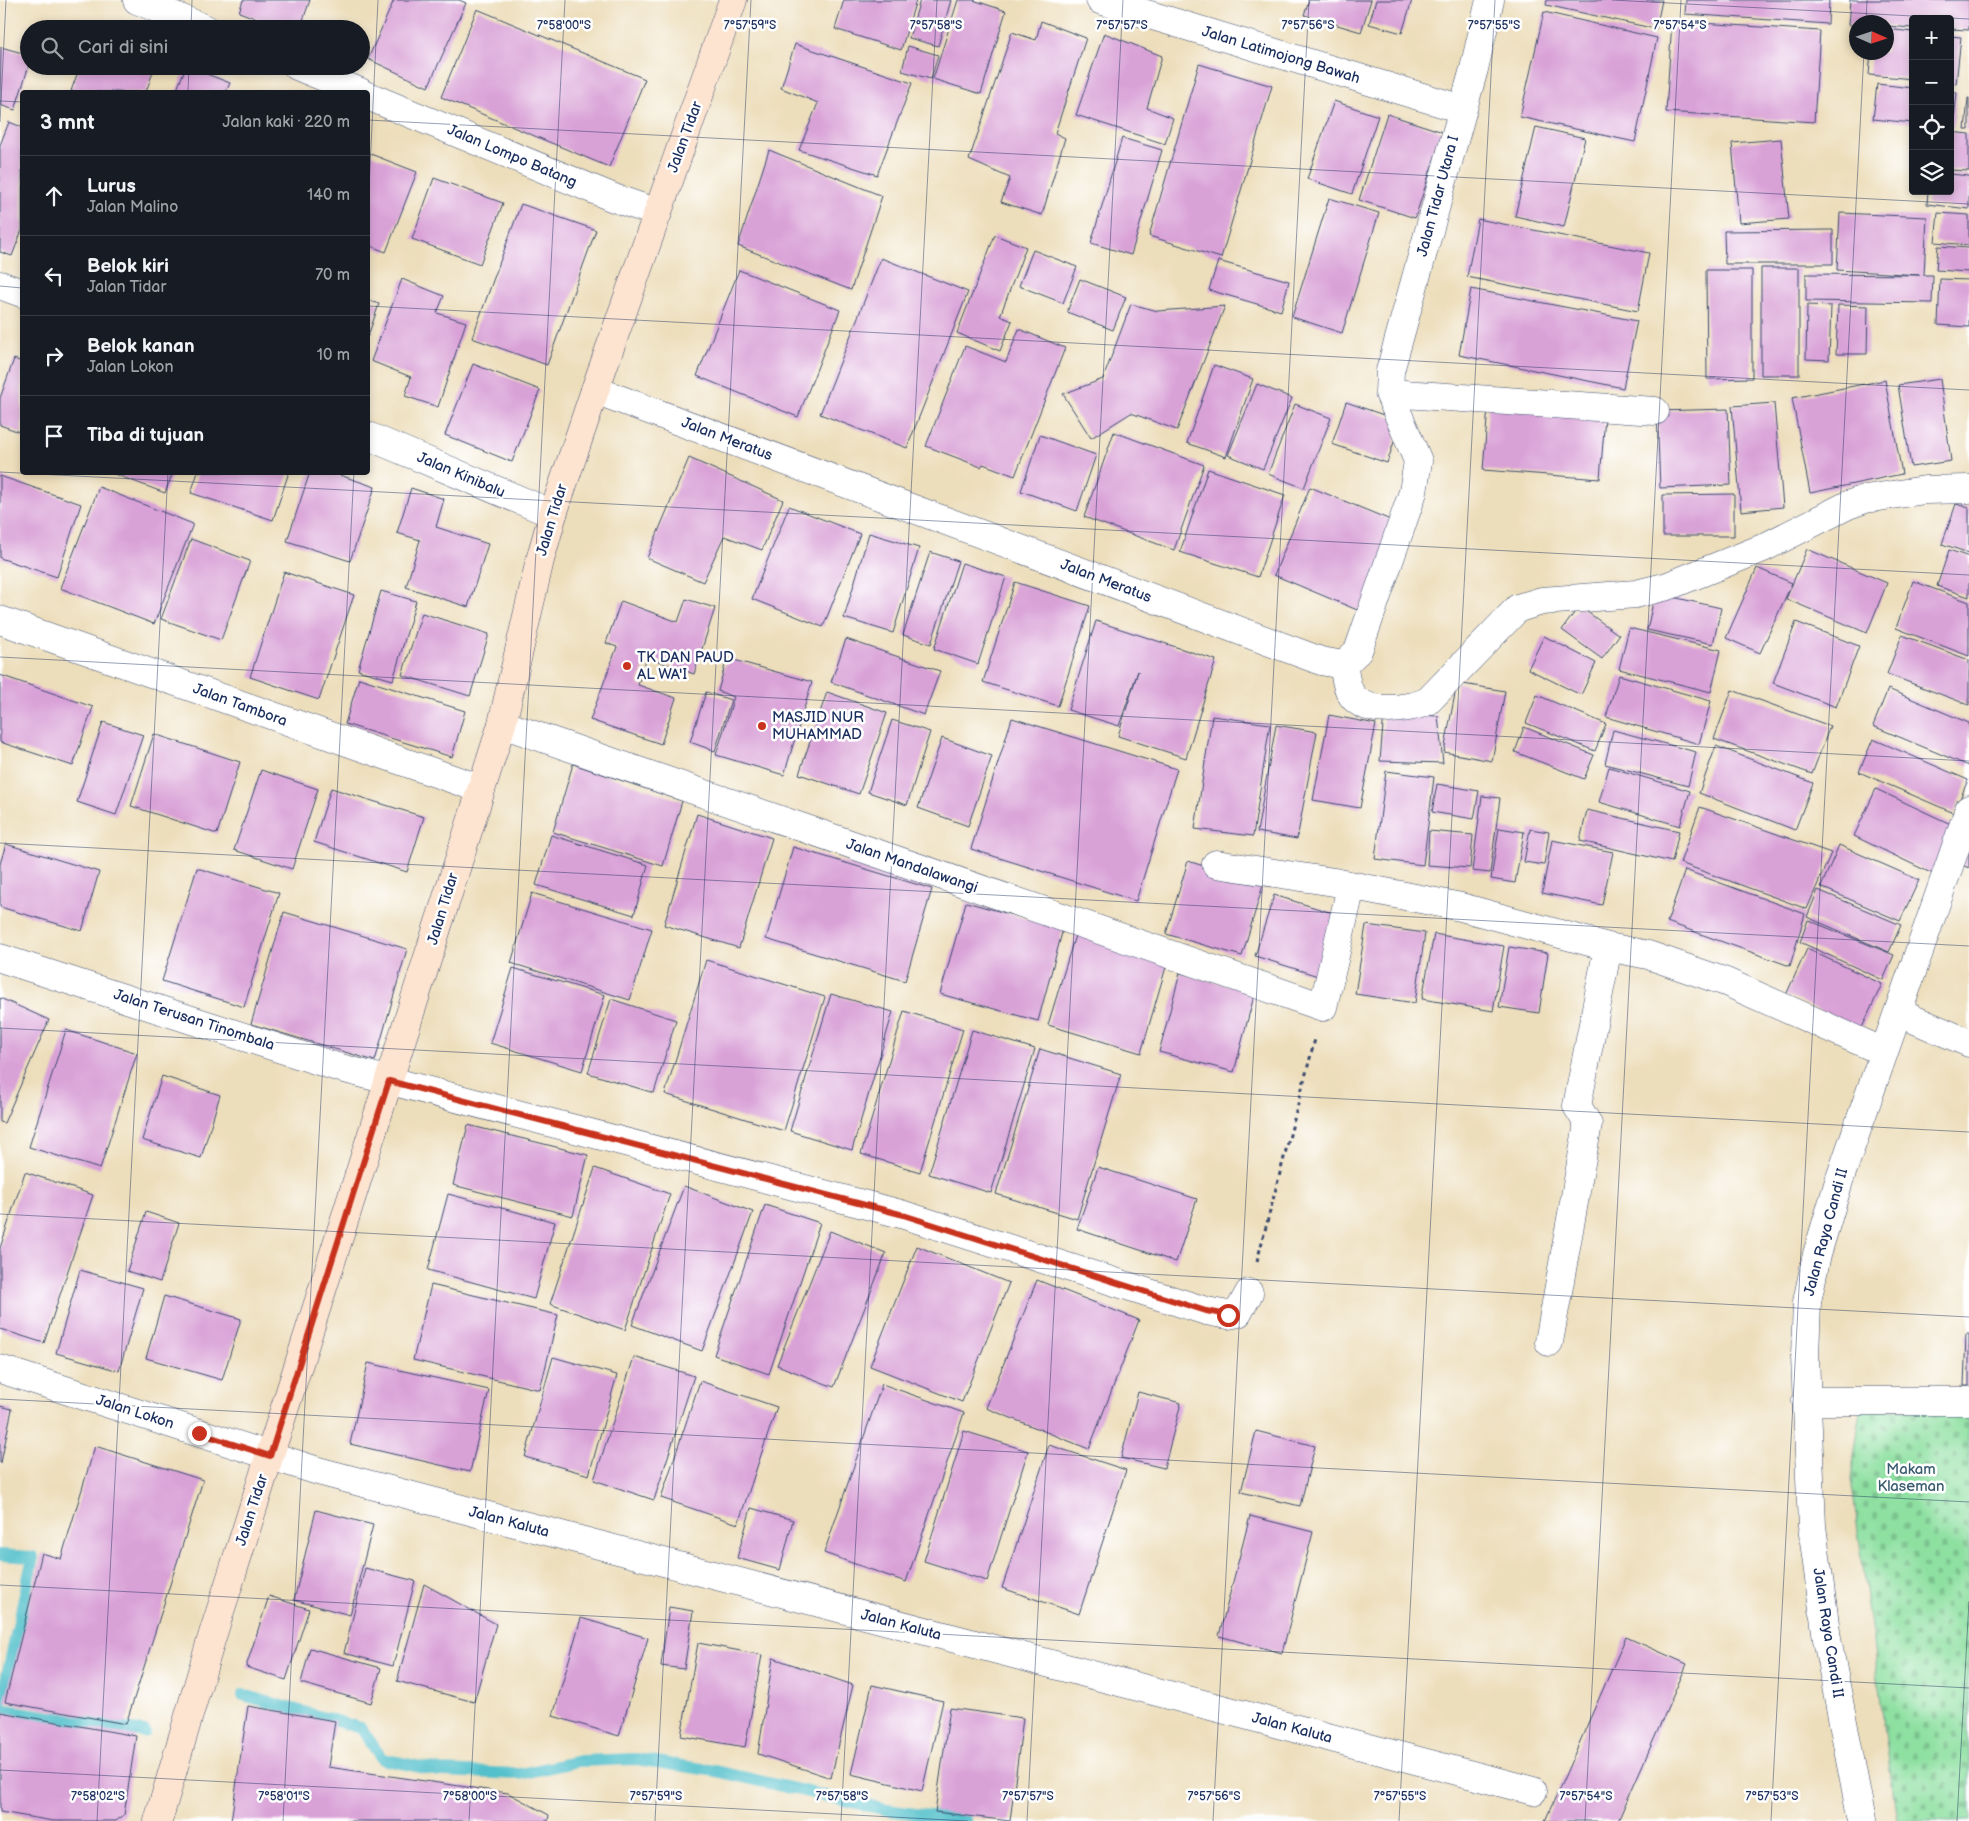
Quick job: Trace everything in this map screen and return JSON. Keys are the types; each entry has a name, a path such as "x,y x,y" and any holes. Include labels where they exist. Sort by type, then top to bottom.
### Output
{"main road":[{"name":"Jalan Tidar","path":"158,1821 212,1637 502,724 540,560 553,514 733,0"}],"street":[{"path":"137,0 185,20"},
{"name":"Jalan Latimojong Bawah","path":"1100,0 1462,109"},
{"name":"Jalan Tidar Utara I","path":"1389,393 1390,371 1490,0"},
{"path":"319,75 355,90"},
{"name":"Jalan Lompo Batang","path":"370,97 614,198 658,213"},
{"path":"0,285 20,292"},
{"name":"Jalan Meratus","path":"595,390 1321,662 1343,665"},
{"path":"1655,410 1389,393 1418,461 1413,492 1358,651 1343,665 1350,694 1361,703 1374,708 1394,709 1419,705 1428,701 1518,608 1542,601 1636,594 1652,590 1763,548 1848,505 1865,499 1925,490 1969,489"},
{"name":"Jalan Kinibalu","path":"370,437 553,514"},
{"name":"Jalan Tambora","path":"0,620 481,789"},
{"name":"Jalan Mandalawangi","path":"502,724 1323,1007"},
{"name":"Jalan Raya Candi II","path":"1862,1821 1827,1639 1812,1526 1806,1401 1807,1302 1817,1254 1839,1181 1884,1052 1964,840 1969,809"},
{"path":"1216,864 1334,882 1351,887 1461,907 1608,947 1648,955 1726,982 1884,1052"},
{"path":"1323,1007 1351,887"},
{"path":"1549,1342 1588,1124 1577,1106 1608,947"},
{"name":"Jalan Terusan Tinombala","path":"0,958 337,1067 900,1214 1206,1311 1228,1315 1238,1313 1249,1293"},
{"path":"1899,1013 1969,1043"},
{"name":"Jalan Lokon","path":"0,1369 270,1456"},
{"path":"1806,1401 1969,1401"},
{"name":"Jalan Kaluta","path":"270,1456 421,1498 1533,1791"}],"path":[{"path":"1249,1293 1323,1007"}],"green space":[{"name":"Makam Klaseman","path":"1861,1409 1969,1413 1969,1821 1897,1821 1851,1478"}],"building":[{"path":"243,0 310,0 303,20 260,20 239,12"},
{"path":"394,0 459,0 466,3 428,87 370,60 370,54"},
{"path":"844,0 916,0 901,50 835,29"},
{"path":"920,0 951,0 938,46 909,38"},
{"path":"958,0 973,0 1006,11 981,94 933,79"},
{"path":"1309,0 1371,0 1361,32 1304,15"},
{"path":"1376,0 1412,0 1402,33 1369,24"},
{"path":"1547,0 1662,0 1656,29 1546,5"},
{"path":"1686,0 1829,0 1828,24 1685,14"},
{"path":"1850,0 1969,0 1969,30 1954,29 1954,15 1909,15 1909,28 1894,27 1894,15 1849,15 1848,25"},
{"path":"477,9 645,79 609,167 441,97"},
{"path":"1544,12 1657,38 1635,142 1520,117"},
{"path":"1041,21 1086,38 1055,133 1065,138 1042,215 1001,202 1010,178 969,160 1012,32 1036,40"},
{"path":"1672,21 1820,31 1814,122 1666,112"},
{"path":"1894,30 1909,32 1909,79 1869,75 1870,60 1894,60"},
{"path":"1104,33 1162,56 1147,108 1173,118 1165,144 1076,115"},
{"path":"1954,36 1961,37 1956,84 1954,84"},
{"path":"795,44 912,83 877,175 799,150 818,103 781,88"},
{"path":"908,46 938,55 931,79 902,71"},
{"path":"1,47 20,52 20,75 26,75 15,110 0,105"},
{"path":"1199,64 1272,86 1221,258 1149,236"},
{"path":"77,75 152,75 147,90 71,90"},
{"path":"183,75 209,75 230,83 227,90 177,90"},
{"path":"1877,84 1909,88 1909,123 1873,119"},
{"path":"1954,93 1957,93 1954,118"},
{"path":"1968,98 1969,130 1965,130"},
{"path":"1334,101 1378,116 1352,194 1307,179"},
{"path":"1387,114 1443,132 1415,218 1359,200"},
{"path":"9,122 20,126 20,235 12,256 0,252 0,145"},
{"path":"1536,127 1585,138 1564,227 1515,216"},
{"path":"1954,132 1969,134 1969,171 1954,170"},
{"path":"1122,138 1162,150 1131,255 1091,243"},
{"path":"1781,139 1789,219 1739,223 1732,143"},
{"path":"769,150 882,196 851,290 738,246"},
{"path":"370,154 417,172 386,252 370,246"},
{"path":"1954,174 1969,176 1969,209 1927,204 1928,195 1954,195"},
{"path":"434,178 503,203 480,264 412,239"},
{"path":"1329,198 1379,213 1342,333 1292,317"},
{"path":"521,204 596,230 547,365 472,338"},
{"path":"1840,213 1927,217 1924,275 1933,275 1932,303 1806,301 1806,274 1920,275 1837,270"},
{"path":"1938,213 1969,215 1969,245 1935,242"},
{"path":"1478,219 1649,253 1638,311 1467,277"},
{"path":"1833,230 1833,264 1725,264 1724,231"},
{"path":"995,235 1026,247 1000,316 1012,321 1000,351 957,333"},
{"path":"1938,246 1969,248 1969,272 1936,270"},
{"path":"1033,250 1077,267 1063,303 1019,286"},
{"path":"881,258 968,292 907,448 820,414"},
{"path":"1218,261 1289,281 1281,311 1209,290"},
{"path":"1761,268 1799,268 1799,375 1761,375"},
{"path":"739,270 840,310 798,417 697,376"},
{"path":"1706,270 1752,270 1752,378 1707,379"},
{"path":"402,279 444,296 437,313 466,322 438,407 405,396 411,377 371,361"},
{"path":"1080,279 1126,297 1113,330 1067,312"},
{"path":"1940,279 1969,280 1969,327 1938,325"},
{"path":"1471,289 1637,321 1623,388 1459,355"},
{"path":"370,301 379,304 370,330"},
{"path":"1131,304 1158,311 1225,306 1177,430 1131,413 1091,438 1063,394 1103,379"},
{"path":"1807,305 1831,306 1829,360 1806,359"},
{"path":"1838,305 1868,306 1867,354 1836,354"},
{"path":"1019,329 1065,348 1015,476 983,464 981,467 926,446 965,346 1006,362"},
{"path":"14,359 20,361 20,432 0,425 0,398"},
{"path":"473,364 540,390 512,462 445,435"},
{"path":"1214,365 1253,379 1226,457 1187,443"},
{"path":"1940,379 1951,461 1911,467 1898,385"},
{"path":"1885,380 1902,474 1810,493 1792,398"},
{"path":"1257,384 1292,398 1263,469 1228,455"},
{"path":"1346,402 1401,421 1387,463 1332,444"},
{"path":"1774,403 1783,507 1741,511 1732,406"},
{"path":"1295,404 1331,418 1304,488 1268,474"},
{"path":"1488,407 1605,417 1600,479 1483,470"},
{"path":"1728,409 1731,485 1660,488 1657,411"},
{"path":"1114,432 1204,465 1174,550 1084,517"},
{"path":"1040,435 1096,455 1077,511 1021,491"},
{"path":"689,458 783,500 762,550 724,536 703,582 647,558"},
{"path":"1208,469 1285,495 1258,577 1180,552"},
{"path":"117,475 172,475 165,493"},
{"path":"197,475 288,475 273,520 191,493"},
{"path":"309,475 340,475 375,487 350,561 287,541"},
{"path":"0,476 81,504 57,577 0,558"},
{"path":"99,487 193,524 154,624 60,588"},
{"path":"1310,487 1398,523 1362,612 1274,575"},
{"path":"411,488 444,499 436,527 488,544 468,607 406,587 420,540 397,533"},
{"path":"1734,494 1734,536 1663,536 1663,495"},
{"path":"1956,504 1969,508 1969,553 1942,544"},
{"path":"789,506 860,534 823,627 752,599"},
{"path":"869,533 919,548 893,633 844,618"},
{"path":"191,539 250,561 221,640 161,619"},
{"path":"1807,549 1887,583 1867,633 1786,599"},
{"path":"1949,550 1969,557 1969,597 1937,586"},
{"path":"930,552 958,561 931,644 903,635"},
{"path":"962,563 1006,577 978,664 934,649"},
{"path":"1757,568 1792,583 1760,653 1726,638"},
{"path":"284,572 354,595 319,700 250,677"},
{"path":"1913,581 1969,602 1969,656 1896,628"},
{"path":"1015,582 1090,606 1058,706 983,682"},
{"path":"381,591 416,601 393,680 358,670"},
{"path":"1655,593 1721,608 1713,644 1647,630"},
{"name":"TK DAN PAUD AL WA'I","path":"686,599 715,608 694,674 647,657 638,685 676,698 661,744 590,720 617,647 606,643 621,601 678,622"},
{"path":"1579,606 1619,635 1602,659 1562,630"},
{"path":"422,613 489,634 470,696 402,675"},
{"path":"1096,621 1216,660 1186,758 1118,736 1138,671 1119,726 1068,710"},
{"path":"1796,622 1859,646 1836,707 1773,683"},
{"path":"1629,628 1721,650 1711,692 1619,669"},
{"path":"1902,635 1969,660 1969,705 1887,674"},
{"path":"1544,636 1596,663 1581,695 1528,669"},
{"path":"846,639 940,671 924,715 831,682"},
{"name":"MASJID NUR MUHAMMAD","path":"727,658 812,682 784,775 716,755 734,697 718,691"},
{"path":"0,675 93,707 73,766 0,742"},
{"path":"1619,675 1711,701 1699,744 1606,717"},
{"path":"359,678 465,711 452,757 345,724"},
{"path":"1457,683 1505,691 1492,761 1444,752"},
{"path":"1888,689 1969,723 1969,766 1873,726"},
{"path":"1732,690 1830,726 1812,774 1714,739"},
{"path":"706,692 731,700 715,751 690,742"},
{"path":"827,692 887,713 859,794 799,774"},
{"path":"1537,695 1606,724 1595,751 1526,723"},
{"path":"1384,713 1438,716 1443,763 1380,761"},
{"path":"1329,715 1376,724 1360,808 1313,800"},
{"path":"1212,716 1270,724 1253,836 1195,829"},
{"path":"1012,718 1177,769 1136,901 971,849"},
{"path":"892,720 930,732 907,805 868,792"},
{"path":"103,722 143,735 116,815 77,802"},
{"path":"1276,725 1317,732 1297,839 1257,832"},
{"path":"1524,727 1594,755 1584,779 1515,752"},
{"path":"1613,730 1696,752 1688,786 1605,764"},
{"path":"154,734 240,762 217,834 131,806"},
{"path":"942,738 992,756 968,826 918,808"},
{"path":"1873,739 1968,780 1954,813 1859,772"},
{"path":"1716,746 1813,783 1795,830 1699,793"},
{"path":"573,764 682,801 663,866 553,832"},
{"path":"1609,767 1690,791 1680,826 1599,802"},
{"path":"261,770 318,789 292,869 234,850"},
{"path":"1386,771 1434,777 1423,865 1375,859"},
{"path":"1437,784 1479,791 1474,819 1432,812"},
{"path":"331,788 424,817 407,872 314,842"},
{"path":"1876,789 1957,827 1935,875 1854,836"},
{"path":"1482,796 1500,798 1490,873 1472,871"},
{"path":"1700,807 1831,853 1807,909 1680,863"},
{"path":"1587,810 1679,831 1672,862 1580,841"},
{"path":"697,814 772,838 739,948 664,925"},
{"path":"1499,828 1524,832 1515,883 1491,879"},
{"path":"1530,829 1549,832 1544,865 1524,862"},
{"path":"1429,831 1473,835 1470,868 1427,865"},
{"path":"551,835 648,865 634,915 536,885"},
{"path":"1552,840 1613,852 1602,905 1542,893"},
{"path":"6,844 99,872 82,931 0,907 0,864"},
{"path":"1839,845 1919,880 1900,921 1821,887"},
{"path":"1969,845 1969,868 1962,865"},
{"path":"793,847 932,889 905,981 766,939"},
{"path":"1188,861 1263,885 1242,956 1166,934"},
{"path":"197,868 279,893 244,1007 162,981"},
{"path":"1685,870 1805,914 1790,966 1667,922"},
{"path":"1818,890 1901,925 1889,952 1807,917"},
{"path":"532,893 652,929 630,1000 511,963"},
{"path":"1274,895 1339,915 1321,977 1255,956"},
{"path":"966,902 1063,929 1038,1021 940,994"},
{"path":"284,912 407,949 375,1061 251,1024"},
{"path":"1808,920 1894,955 1883,980 1800,942"},
{"path":"1366,925 1425,933 1415,1003 1355,994"},
{"path":"1076,932 1168,960 1141,1053 1048,1025"},
{"path":"1434,934 1504,946 1493,1011 1422,999"},
{"path":"1509,947 1548,953 1539,1013 1499,1007"},
{"path":"1807,949 1882,984 1861,1030 1786,995"},
{"path":"706,960 825,997 784,1131 665,1094"},
{"path":"513,968 605,995 582,1071 490,1043"},
{"path":"1180,973 1255,992 1234,1072 1159,1052"},
{"path":"831,994 893,1012 852,1150 790,1131"},
{"path":"0,998 49,1020 4,1123 0,1122"},
{"path":"611,999 676,1020 654,1093 588,1073"},
{"path":"904,1011 963,1029 920,1172 861,1154"},
{"path":"66,1030 137,1053 100,1169 29,1147"},
{"path":"972,1030 1035,1049 991,1193 929,1174"},
{"path":"1040,1049 1121,1074 1077,1219 996,1194"},
{"path":"162,1076 220,1095 201,1158 142,1140"},
{"path":"468,1125 588,1155 573,1216 453,1185"},
{"path":"1098,1167 1197,1199 1176,1262 1077,1229"},
{"path":"595,1168 670,1194 625,1330 550,1304"},
{"path":"25,1172 93,1195 44,1343 0,1329 0,1248"},
{"path":"684,1186 753,1212 702,1351 632,1325"},
{"path":"448,1194 555,1222 534,1299 428,1270"},
{"path":"765,1205 820,1223 769,1374 714,1355"},
{"path":"146,1212 179,1223 160,1282 127,1271"},
{"path":"830,1231 886,1253 834,1387 777,1365"},
{"path":"917,1246 1009,1283 962,1402 870,1366"},
{"path":"80,1270 143,1288 119,1371 56,1353"},
{"path":"1037,1280 1139,1320 1089,1449 986,1408"},
{"path":"431,1285 558,1315 540,1390 413,1360"},
{"path":"164,1296 241,1319 222,1380 146,1358"},
{"path":"1966,1334 1969,1334 1969,1386 1964,1386"},
{"path":"553,1357 617,1375 589,1475 525,1457"},
{"path":"634,1357 694,1376 654,1500 594,1480"},
{"path":"368,1363 489,1390 470,1472 350,1444"},
{"path":"700,1381 777,1407 738,1524 661,1498"},
{"path":"882,1384 964,1413 906,1582 824,1553"},
{"path":"1138,1392 1181,1403 1164,1468 1121,1458"},
{"path":"0,1406 12,1409 1,1463 0,1463"},
{"path":"964,1431 1028,1451 987,1581 924,1561"},
{"path":"1256,1431 1315,1446 1300,1506 1241,1492"},
{"path":"1049,1445 1126,1470 1079,1614 1002,1588"},
{"path":"95,1446 203,1480 126,1724 5,1702 42,1553 61,1559"},
{"path":"751,1508 793,1520 780,1570 737,1558"},
{"path":"316,1510 373,1525 350,1615 294,1600"},
{"path":"1250,1516 1313,1532 1282,1653 1219,1636"},
{"path":"365,1568 415,1581 393,1666 344,1653"},
{"path":"424,1584 496,1624 474,1702 397,1681"},
{"path":"269,1596 309,1609 286,1680 246,1667"},
{"path":"669,1607 693,1611 684,1669 661,1666"},
{"path":"581,1618 648,1638 619,1736 553,1716"},
{"path":"1626,1637 1687,1664 1618,1821 1545,1821"},
{"path":"698,1643 762,1655 745,1747 681,1736"},
{"path":"310,1648 381,1668 371,1703 301,1683"},
{"path":"773,1658 853,1685 831,1778 758,1754"},
{"path":"872,1685 943,1701 922,1791 851,1774"},
{"path":"248,1706 335,1721 328,1767 508,1793 549,1815 548,1821 231,1821"},
{"path":"950,1708 1023,1718 1010,1821 935,1812"},
{"path":"0,1712 136,1736 124,1815 116,1821 53,1821 0,1812"}],"waterway":[{"path":"0,1555 33,1557 0,1708"},
{"path":"243,1695 361,1728 382,1759 440,1771 520,1774 579,1761 636,1759 716,1771 887,1810 966,1821"},
{"path":"0,1709 145,1732"}],"place":[{"name":"TK DAN PAUD AL WA'I","path":"627,666"},
{"name":"MASJID NUR MUHAMMAD","path":"762,726"}],"route":[{"path":"199,1433 270,1456 389,1081 425,1088 900,1214 1206,1311 1228,1315"}]}
